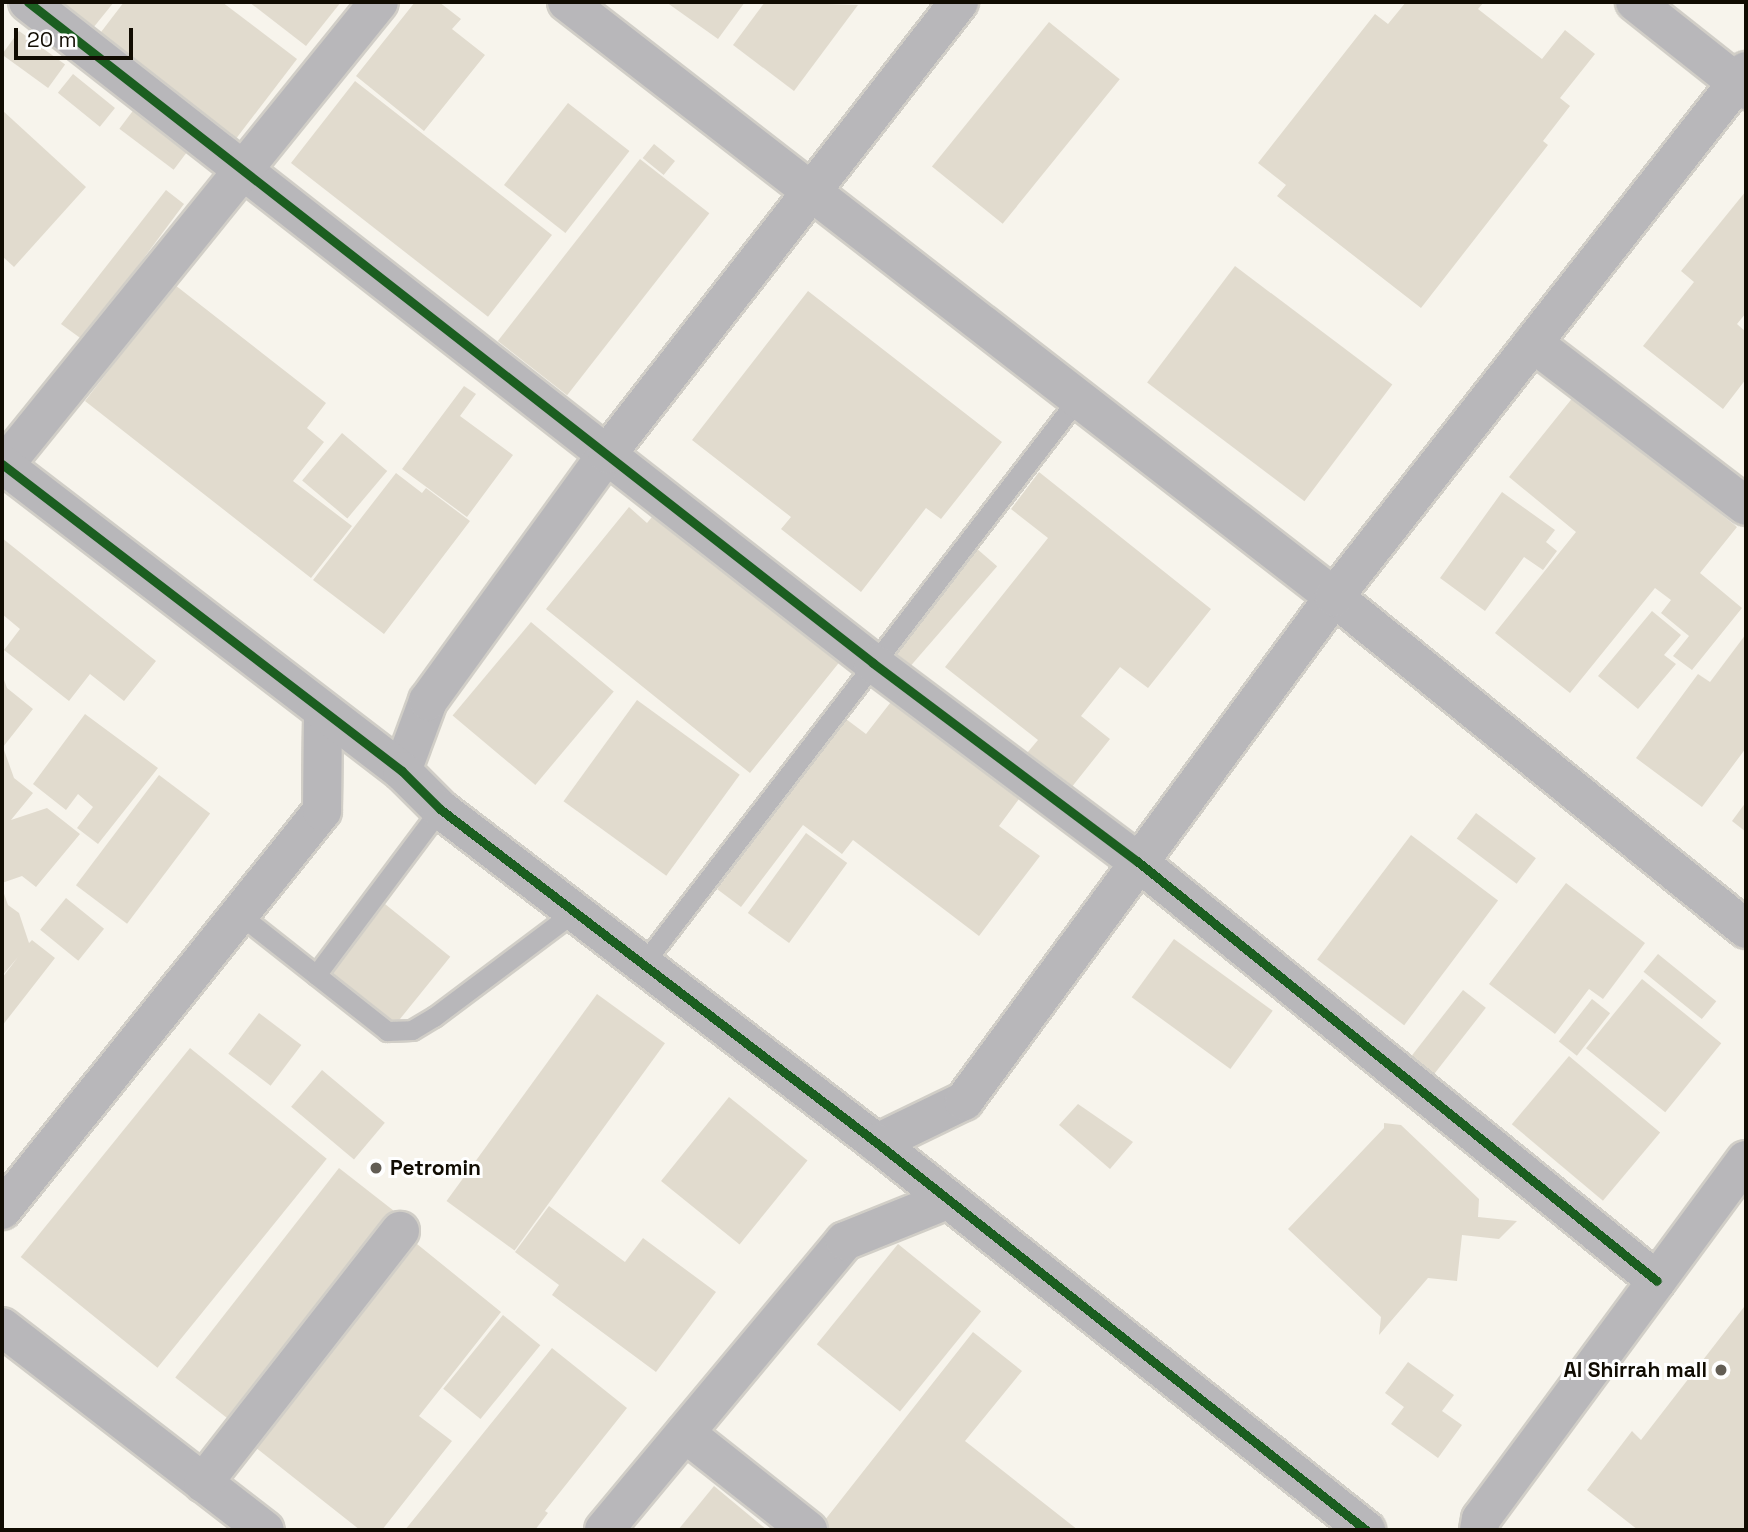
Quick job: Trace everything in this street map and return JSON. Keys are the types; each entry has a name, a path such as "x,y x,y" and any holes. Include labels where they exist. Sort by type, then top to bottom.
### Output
{"street":[{"path":"28,2 247,169 873,663 1137,861 1657,1281"},
{"path":"379,2 247,169 2,466 402,771 440,809 877,1143 1366,1530"},
{"path":"567,2 1334,597 1746,929"},
{"path":"402,771 428,701 607,454 959,2"},
{"path":"877,1143 964,1101 1137,861 1334,597 1743,81 1635,2"},
{"path":"1533,343 1746,506"},
{"path":"2,1210 322,811 323,713"},
{"path":"1479,1530 1481,1519 1746,1160"},
{"path":"604,1530 845,1241 947,1200"},
{"path":"203,1483 400,1231"},
{"path":"2,1326 265,1530"},
{"path":"685,1433 808,1530"}],"lane":[{"path":"643,964 1079,397"},
{"path":"316,975 440,809"},
{"path":"239,914 387,1031 412,1030 575,911"}],"building":[{"path":"61,2 114,2 93,28"},
{"path":"124,2 222,2 297,59 235,140 98,36"},
{"path":"249,2 341,2 306,46"},
{"path":"415,2 439,2 461,19 452,29 485,55 424,131 356,76"},
{"path":"666,2 745,2 718,39"},
{"path":"765,2 858,5 794,91 733,45"},
{"path":"1406,2 1484,2 1478,9 1542,59 1565,30 1595,54 1560,98 1570,106 1543,141 1548,145 1421,308 1277,196 1286,185 1258,163 1375,14 1388,24"},
{"path":"1049,22 1120,79 1003,224 932,167"},
{"path":"19,31 65,65 48,88 2,54"},
{"path":"73,74 115,108 100,127 58,93"},
{"path":"355,81 552,235 488,317 291,163"},
{"path":"568,103 629,151 565,233 504,185"},
{"path":"135,108 189,149 174,170 119,129"},
{"path":"2,110 86,187 14,267 2,256"},
{"path":"654,144 675,161 664,175 643,158"},
{"path":"640,159 709,213 567,395 498,341"},
{"path":"166,190 184,204 83,340 61,324"},
{"path":"1746,191 1746,313 1737,324 1746,332 1746,379 1723,409 1643,346 1694,282 1681,271"},
{"path":"1235,266 1392,385 1304,501 1147,383"},
{"path":"175,285 326,403 307,428 324,442 293,481 352,526 311,578 85,401"},
{"path":"808,291 1002,442 941,519 926,508 861,592 781,529 791,517 692,440"},
{"path":"464,386 476,394 460,416 513,455 467,517 402,469"},
{"path":"1574,396 1737,527 1700,573 1742,608 1692,670 1673,656 1689,636 1661,613 1671,600 1655,588 1570,693 1495,633 1576,532 1509,477"},
{"path":"342,433 387,471 347,518 302,480"},
{"path":"1039,472 1211,609 1148,688 1120,667 1081,716 1110,739 1071,788 1027,753 1038,740 945,667 1048,538 1011,509"},
{"path":"396,473 422,493 426,488 470,521 384,634 313,580"},
{"path":"1502,492 1555,530 1546,542 1557,551 1543,570 1524,557 1485,611 1440,578"},
{"path":"661,506 846,654 750,773 546,609 629,507 647,523"},
{"path":"2,538 156,661 124,701 90,674 69,701 4,650 20,629 2,614"},
{"path":"976,548 997,566 910,667 889,648"},
{"path":"1652,611 1681,635 1664,655 1676,664 1638,709 1598,676"},
{"path":"531,622 614,691 535,785 453,715"},
{"path":"1746,634 1746,748 1702,807 1636,758 1698,674 1710,682"},
{"path":"2,674 7,688 33,709 3,747 14,778 33,793 11,820 47,808 80,834 36,887 22,876 2,883"},
{"path":"894,698 1019,799 999,826 1040,856 979,936 853,840 842,854 803,825 741,907 717,889 846,719 866,734"},
{"path":"637,700 740,775 666,876 564,801"},
{"path":"85,714 158,768 98,844 77,828 93,807 78,794 66,810 33,784"},
{"path":"159,775 210,814 127,924 76,885"},
{"path":"1746,802 1746,832 1732,821"},
{"path":"1476,813 1536,858 1517,884 1457,839"},
{"path":"806,833 847,863 789,943 748,913"},
{"path":"1411,835 1498,901 1404,1025 1317,960"},
{"path":"1566,883 1645,943 1603,999 1589,989 1555,1034 1489,984"},
{"path":"2,888 8,905 19,913 29,943 32,940 55,958 2,1026 2,978 18,957 2,976"},
{"path":"66,898 104,929 78,961 40,930"},
{"path":"385,904 450,957 392,1029 326,976"},
{"path":"1174,939 1273,1011 1230,1069 1132,997"},
{"path":"1658,954 1716,1001 1702,1019 1644,972"},
{"path":"1642,979 1721,1043 1665,1112 1586,1048"},
{"path":"1463,990 1486,1008 1431,1078 1408,1060"},
{"path":"597,994 665,1043 514,1250 447,1201"},
{"path":"1592,999 1610,1013 1577,1056 1559,1042"},
{"path":"259,1013 301,1045 271,1086 228,1054"},
{"path":"190,1048 327,1159 157,1368 21,1257"},
{"path":"1569,1056 1660,1132 1603,1201 1512,1124"},
{"path":"322,1070 385,1123 354,1159 291,1107"},
{"path":"729,1097 807,1161 740,1244 661,1181"},
{"path":"1078,1104 1133,1142 1110,1169 1059,1125"},
{"path":"1384,1123 1401,1125 1479,1199 1478,1217 1517,1221 1499,1239 1462,1235 1457,1281 1428,1278 1379,1335 1381,1317 1288,1229 1384,1128"},
{"path":"339,1168 402,1217 238,1427 175,1378"},
{"path":"549,1206 625,1262 643,1238 716,1292 656,1372 552,1295 559,1285 515,1252"},
{"path":"417,1244 501,1312 419,1416 452,1441 382,1530 360,1530 255,1447"},
{"path":"898,1244 981,1311 900,1412 817,1344"},
{"name":"Al Shirrah mall","path":"1744,1307 1746,1530 1638,1530 1587,1490 1632,1431 1641,1440"},
{"path":"503,1315 540,1345 481,1419 443,1389"},
{"path":"973,1332 1022,1371 965,1441 1078,1530 828,1530 821,1525"},
{"path":"552,1348 627,1408 545,1511 548,1513 535,1530 405,1530"},
{"path":"1408,1362 1454,1395 1442,1411 1462,1425 1438,1458 1391,1424 1404,1407 1385,1393"},
{"path":"714,1486 767,1530 678,1530"}],"cycle path":[{"path":"28,2 873,663 1137,861 1657,1281"},
{"path":"2,464 402,771 440,809 877,1143 1366,1530"}],"place":[{"name":"Petromin","path":"376,1168"},
{"name":"Al Shirrah mall","path":"1721,1370"}]}
